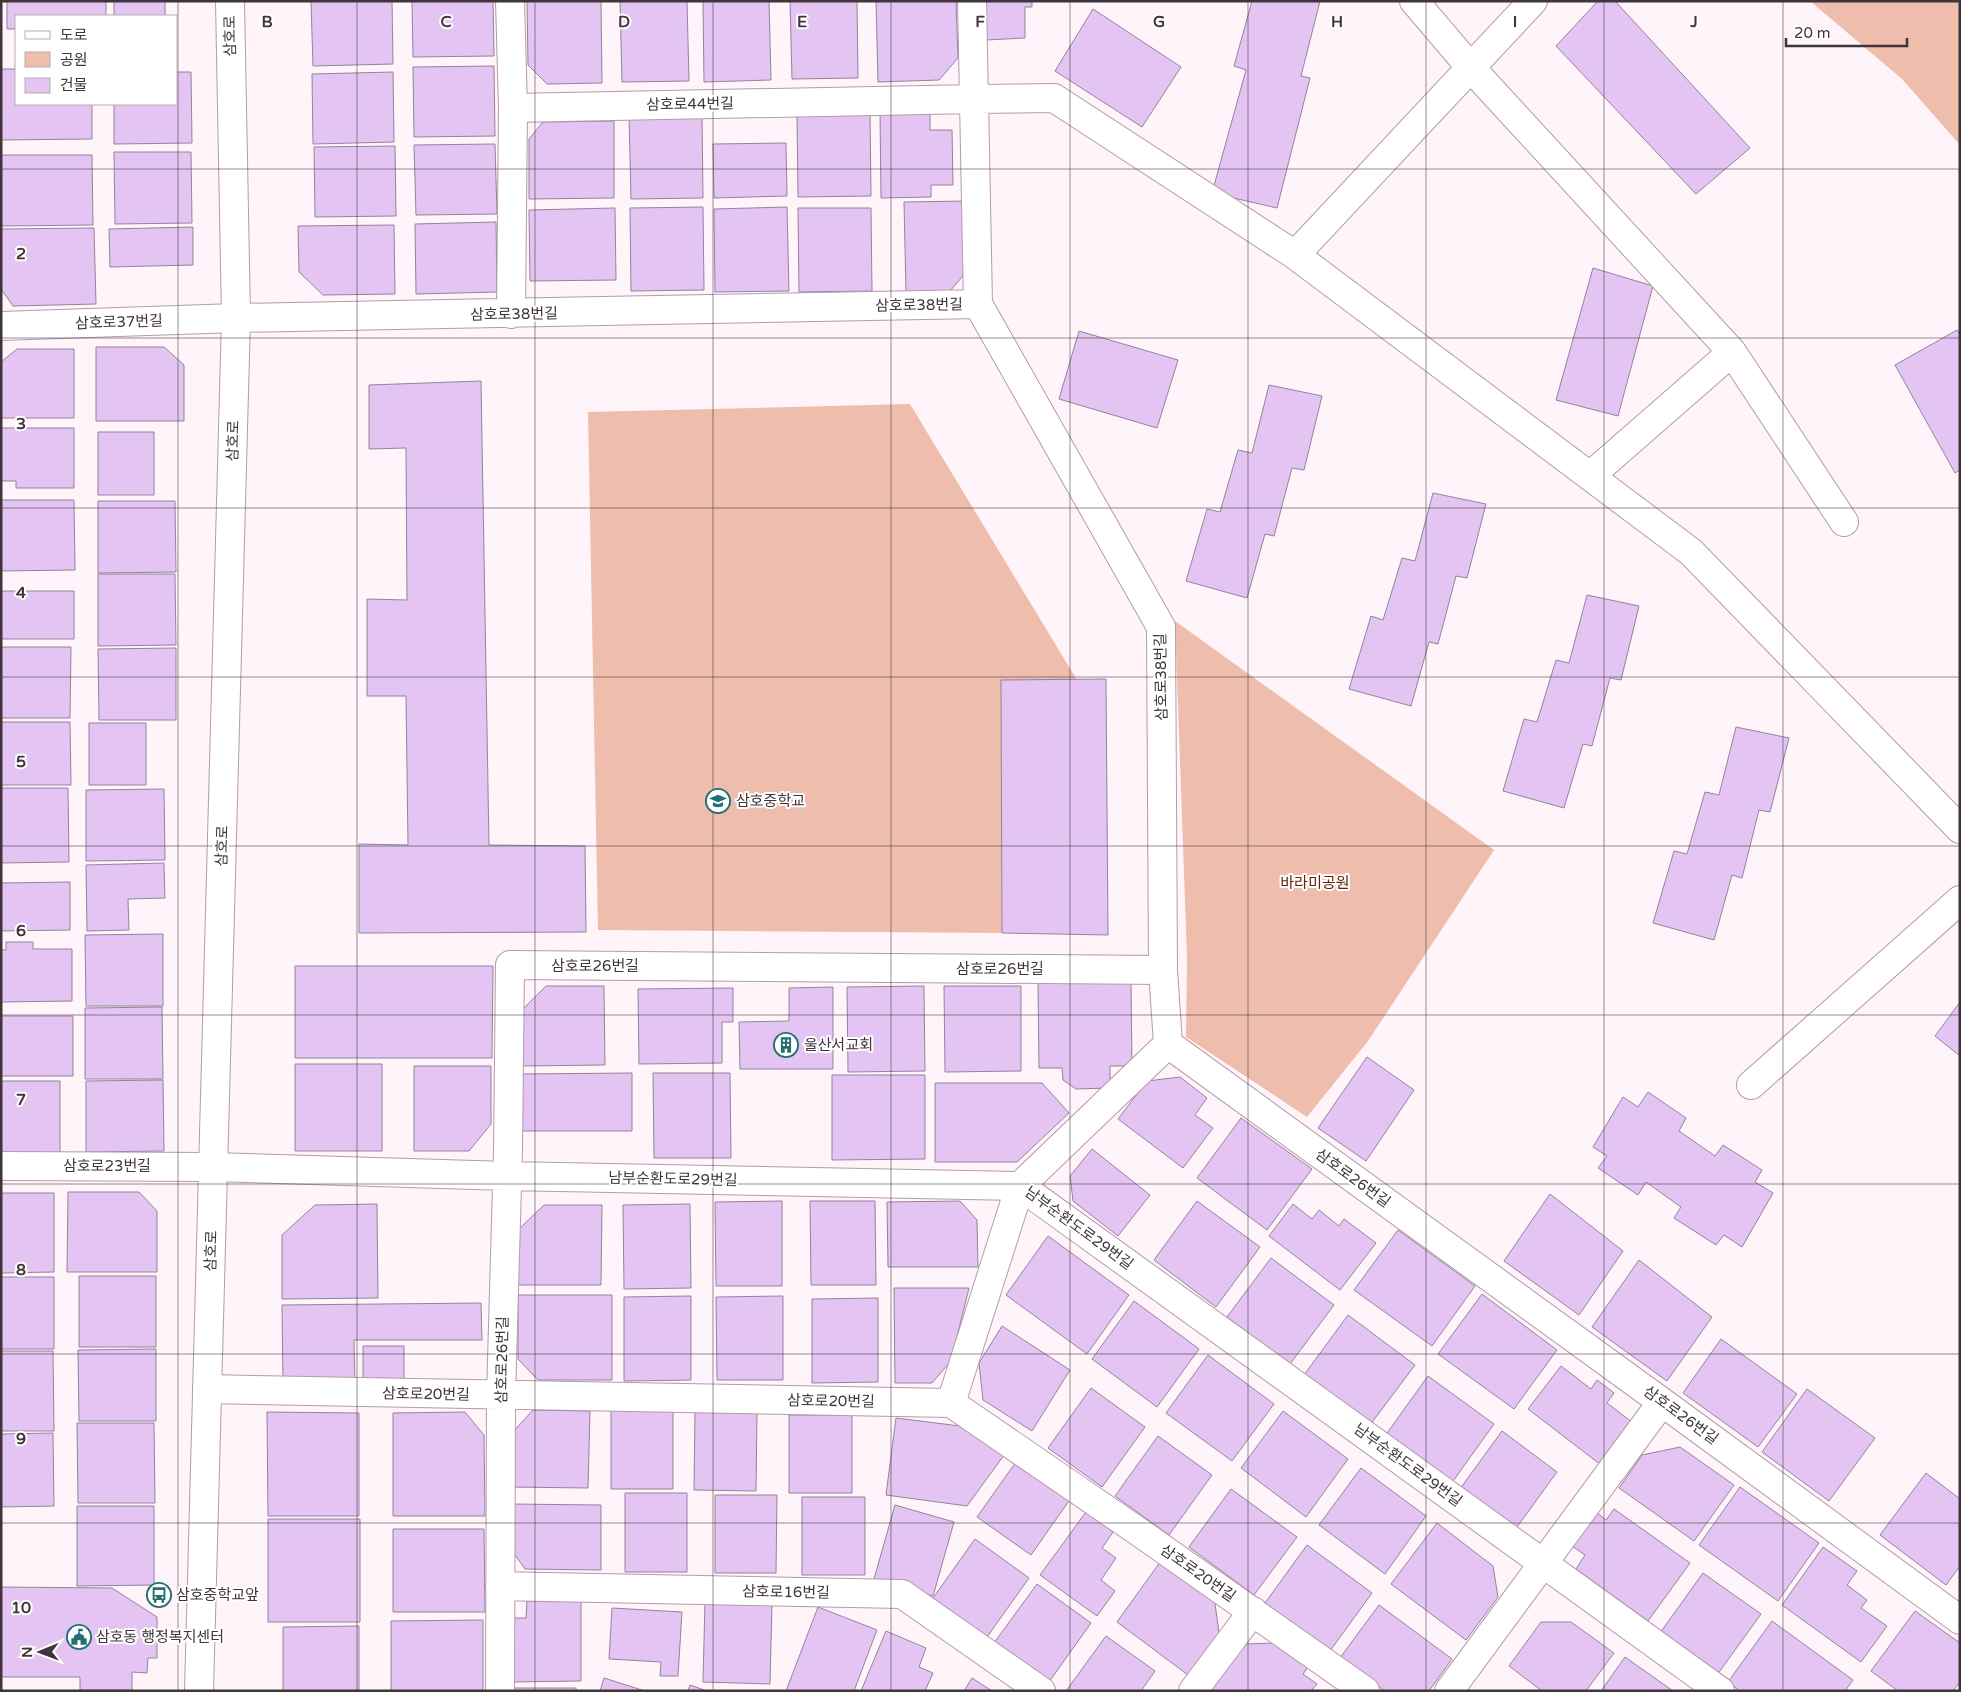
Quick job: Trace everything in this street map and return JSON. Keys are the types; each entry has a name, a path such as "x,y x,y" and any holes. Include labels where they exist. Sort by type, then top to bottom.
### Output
{"street":[{"name":"삼호로","path":"199,1691 236,318 230,1"},
{"path":"510,1 513,108 511,314"},
{"path":"972,1 978,304"},
{"path":"1414,1 1471,68 1732,352 1844,522"},
{"path":"1295,255 1533,1"},
{"name":"삼호로44번길","path":"513,108 1054,98 1295,255 1691,552 1960,829"},
{"name":"삼호로38번길","path":"236,318 978,304 1161,628 1163,970"},
{"name":"삼호로37번길","path":"1,326 236,318"},
{"path":"1590,476 1732,352"},
{"path":"1751,1085 1960,900"},
{"name":"삼호로26번길","path":"500,1691 501,1396 510,965 1163,970"},
{"path":"951,1403 1020,1186 1168,1044 1163,970"},
{"name":"삼호로26번길","path":"1168,1044 1960,1620"},
{"name":"삼호로23번길","path":"1,1166 213,1167"},
{"name":"남부순환도로29번길","path":"213,1167 507,1176 1020,1186 1720,1691"},
{"name":"삼호로20번길","path":"207,1389 951,1403 1253,1611 1365,1691"},
{"path":"1449,1691 1662,1402"},
{"name":"삼호로16번길","path":"500,1586 902,1594 1041,1691"},
{"path":"1193,1691 1253,1611"}],"green space":[{"path":"1810,1 1960,1 1960,145 1902,79"},
{"path":"910,404 1077,680 1001,680 1002,933 598,930 588,412"},
{"name":"바라미공원","path":"1175,621 1494,850 1368,1041 1307,1117 1186,1037 1187,957"}],"building":[{"path":"7,1 106,1 106,15 15,15 15,29 7,29"},
{"path":"114,1 165,1 165,15 114,15"},
{"path":"311,1 392,1 393,64 313,66"},
{"path":"412,1 493,1 494,56 413,57"},
{"path":"527,1 601,1 602,83 547,84 528,65"},
{"path":"620,1 687,1 689,81 622,82"},
{"path":"703,1 769,1 771,80 704,82"},
{"path":"790,1 857,1 858,78 792,79"},
{"path":"876,1 956,1 958,58 939,80 878,82"},
{"path":"985,1 1032,1 1032,7 1025,7 1025,38 986,40"},
{"path":"1252,1 1320,1 1301,76 1310,78 1277,208 1212,193 1246,70 1234,66"},
{"path":"1598,1 1615,1 1750,148 1696,194 1556,46"},
{"path":"1093,9 1181,67 1142,127 1055,71"},
{"path":"494,66 495,136 414,137 413,67"},
{"path":"1,69 15,69 15,105 92,105 92,139 1,140"},
{"path":"178,72 191,72 192,143 114,144 114,105 178,105"},
{"path":"393,72 394,142 313,144 312,74"},
{"path":"880,111 930,111 930,130 952,130 953,185 931,185 931,197 881,198"},
{"path":"870,113 871,196 798,197 797,115"},
{"path":"702,115 703,198 631,199 629,116"},
{"path":"614,121 614,198 529,199 529,139 543,122"},
{"path":"786,143 787,196 714,198 713,144"},
{"path":"495,144 497,214 416,215 414,145"},
{"path":"395,146 396,216 315,217 314,147"},
{"path":"114,152 191,152 192,223 115,224"},
{"path":"1,155 92,155 93,225 1,226"},
{"path":"968,201 969,269 950,291 906,292 904,202"},
{"path":"703,207 704,290 631,291 630,208"},
{"path":"787,207 789,291 715,292 714,209"},
{"path":"615,208 616,280 530,281 529,210"},
{"path":"798,208 871,208 872,291 799,292"},
{"path":"496,222 497,292 416,294 415,224"},
{"path":"394,225 395,294 323,295 299,272 298,226"},
{"path":"193,227 193,265 110,267 109,229"},
{"path":"94,228 96,304 13,306 1,289 1,229"},
{"path":"1593,268 1653,286 1618,416 1556,400"},
{"path":"1957,330 1960,335 1960,470 1955,473 1895,365"},
{"path":"1079,331 1178,360 1157,428 1059,399"},
{"path":"96,347 164,347 184,365 184,421 96,421"},
{"path":"17,349 74,349 74,418 1,418 1,362"},
{"path":"481,381 489,845 585,846 586,932 359,933 359,844 408,845 406,696 367,696 367,599 407,600 406,448 369,449 369,385"},
{"path":"1269,385 1322,396 1304,470 1292,468 1274,536 1265,534 1247,598 1186,581 1207,509 1220,512 1238,450 1252,453"},
{"path":"1,428 74,428 74,488 16,488 16,481 1,481"},
{"path":"98,432 154,432 154,495 98,495"},
{"path":"1433,493 1486,504 1467,578 1456,576 1438,644 1429,642 1411,706 1349,689 1371,616 1383,620 1402,558 1415,561"},
{"path":"1,500 74,500 75,570 1,571"},
{"path":"98,501 175,501 176,572 98,573"},
{"path":"98,574 175,574 176,645 98,646"},
{"path":"1,591 74,591 74,639 1,639"},
{"path":"1587,595 1639,606 1621,680 1610,678 1592,746 1583,744 1564,808 1503,791 1524,719 1537,722 1556,660 1569,663"},
{"path":"1,647 71,647 70,718 1,718"},
{"path":"176,648 176,720 99,720 98,649"},
{"path":"1106,679 1108,935 1002,933 1001,680"},
{"path":"1,722 70,722 71,785 1,785"},
{"path":"89,723 146,723 146,785 89,785"},
{"path":"1736,727 1789,738 1770,812 1759,810 1742,878 1732,875 1714,940 1653,923 1674,851 1687,854 1705,792 1719,795"},
{"path":"1,788 68,788 69,862 1,863"},
{"path":"164,789 165,860 86,861 86,790"},
{"path":"164,863 165,898 128,899 129,930 87,931 86,865"},
{"path":"70,882 70,930 1,931 1,883"},
{"path":"163,934 163,1006 86,1006 85,935"},
{"path":"6,942 33,942 33,949 72,949 72,1001 1,1002 1,950 6,950"},
{"path":"295,966 493,966 492,1058 295,1058"},
{"path":"1038,983 1131,983 1132,1066 1110,1066 1110,1088 1076,1089 1063,1080 1062,1068 1039,1068"},
{"path":"546,986 604,986 605,1065 521,1066 521,1011"},
{"path":"924,986 925,1071 848,1072 847,987"},
{"path":"944,986 1021,986 1021,1071 945,1072"},
{"name":"울산서교회","path":"833,987 833,1069 740,1069 739,1022 789,1021 789,988"},
{"path":"733,988 733,1022 722,1022 722,1063 639,1064 638,989"},
{"path":"1960,1002 1960,1056 1935,1036"},
{"path":"162,1007 163,1079 85,1079 85,1008"},
{"path":"1,1016 73,1016 73,1076 1,1076"},
{"path":"1367,1057 1414,1090 1366,1161 1318,1128"},
{"path":"295,1064 382,1064 382,1151 295,1151"},
{"path":"414,1066 491,1066 491,1124 469,1151 414,1151"},
{"path":"632,1073 632,1131 521,1131 520,1074"},
{"path":"653,1073 730,1073 731,1158 654,1158"},
{"path":"832,1075 925,1075 925,1159 832,1160"},
{"path":"1180,1077 1207,1098 1195,1115 1213,1128 1183,1168 1118,1119 1147,1081"},
{"path":"163,1080 164,1151 86,1152 86,1081"},
{"path":"1,1081 60,1081 60,1153 1,1153"},
{"path":"935,1083 1042,1083 1069,1113 1017,1162 935,1162"},
{"path":"1648,1092 1686,1118 1679,1131 1715,1156 1723,1145 1762,1170 1755,1182 1773,1193 1742,1247 1724,1235 1716,1245 1674,1218 1681,1207 1646,1182 1638,1195 1598,1168 1607,1156 1593,1147 1623,1097 1638,1107"},
{"path":"1241,1118 1312,1169 1267,1230 1197,1178"},
{"path":"1092,1149 1150,1195 1118,1236 1073,1201 1070,1176"},
{"path":"68,1192 139,1192 157,1211 157,1272 67,1272"},
{"path":"1,1193 54,1193 54,1272 1,1273"},
{"path":"1550,1194 1623,1251 1579,1315 1504,1261"},
{"path":"782,1201 782,1286 716,1286 715,1202"},
{"path":"810,1201 875,1201 876,1285 811,1285"},
{"path":"960,1201 977,1220 978,1267 888,1267 887,1202"},
{"path":"1197,1201 1260,1247 1216,1307 1154,1260"},
{"path":"377,1204 378,1298 282,1299 282,1235 315,1205"},
{"path":"690,1204 691,1288 624,1289 623,1205"},
{"path":"1293,1204 1312,1219 1319,1210 1339,1226 1344,1219 1376,1243 1340,1290 1269,1236"},
{"path":"544,1205 602,1205 601,1285 518,1285 518,1230"},
{"path":"1398,1230 1475,1286 1432,1346 1354,1290"},
{"path":"1048,1236 1129,1295 1087,1354 1006,1295"},
{"path":"1271,1258 1334,1305 1290,1364 1227,1317"},
{"path":"1639,1260 1712,1317 1667,1381 1592,1327"},
{"path":"79,1276 156,1276 156,1347 79,1347"},
{"path":"1,1277 54,1277 54,1349 1,1349"},
{"path":"894,1288 969,1288 951,1361 932,1383 895,1383"},
{"path":"1482,1294 1557,1350 1514,1409 1438,1354"},
{"path":"518,1295 612,1295 612,1380 538,1380 518,1359"},
{"path":"691,1296 691,1380 624,1381 624,1297"},
{"path":"783,1296 783,1380 717,1380 716,1297"},
{"path":"878,1298 878,1382 812,1383 812,1299"},
{"path":"1134,1301 1199,1349 1157,1407 1092,1359"},
{"path":"481,1303 482,1340 354,1340 355,1385 283,1385 282,1305"},
{"path":"1348,1315 1415,1365 1370,1425 1304,1375"},
{"path":"1002,1326 1070,1370 1032,1431 983,1400 979,1363"},
{"path":"1721,1339 1797,1394 1758,1447 1683,1393"},
{"path":"363,1346 404,1346 404,1384 363,1384"},
{"path":"156,1349 156,1421 79,1421 78,1350"},
{"path":"1,1351 53,1351 54,1431 1,1431"},
{"path":"1208,1355 1274,1404 1232,1461 1166,1413"},
{"path":"1561,1366 1591,1389 1597,1380 1614,1393 1607,1403 1633,1423 1601,1465 1528,1409"},
{"path":"1428,1376 1494,1424 1451,1484 1385,1436"},
{"path":"1091,1388 1145,1427 1102,1487 1048,1448"},
{"path":"1807,1389 1875,1438 1829,1501 1762,1452"},
{"path":"533,1410 590,1411 588,1488 511,1487 512,1433"},
{"path":"611,1410 673,1411 673,1489 611,1489"},
{"path":"1283,1411 1348,1459 1306,1517 1241,1468"},
{"path":"267,1412 359,1413 359,1516 268,1516"},
{"path":"465,1412 484,1435 485,1516 393,1516 393,1413"},
{"path":"695,1412 757,1412 756,1491 694,1490"},
{"path":"789,1415 852,1415 852,1493 789,1493"},
{"path":"896,1418 976,1428 1007,1451 967,1506 886,1495"},
{"path":"77,1423 154,1423 155,1503 78,1503"},
{"path":"1502,1431 1557,1472 1512,1534 1457,1493"},
{"path":"53,1433 54,1506 1,1507 1,1434"},
{"path":"1158,1436 1212,1475 1169,1535 1115,1496"},
{"path":"1680,1447 1734,1485 1694,1541 1619,1488 1642,1455"},
{"path":"1018,1459 1071,1498 1031,1555 977,1517"},
{"path":"1361,1468 1426,1516 1385,1574 1319,1525"},
{"path":"1926,1473 1960,1499 1960,1566 1946,1585 1880,1535"},
{"path":"1740,1487 1819,1543 1778,1601 1699,1545"},
{"path":"1231,1489 1297,1537 1254,1595 1189,1547"},
{"path":"625,1493 687,1493 687,1572 625,1572"},
{"path":"715,1495 777,1495 776,1573 715,1573"},
{"path":"802,1497 865,1497 865,1575 802,1575"},
{"path":"510,1504 601,1505 601,1570 525,1569 510,1548"},
{"path":"895,1505 954,1522 933,1596 874,1579"},
{"path":"77,1506 154,1506 154,1585 77,1586"},
{"path":"1614,1509 1690,1563 1648,1621 1576,1569 1585,1555 1572,1546 1596,1512 1606,1520"},
{"path":"1086,1512 1113,1532 1102,1548 1116,1558 1101,1580 1115,1591 1097,1616 1040,1575"},
{"path":"268,1519 360,1519 360,1622 268,1622"},
{"path":"1437,1523 1493,1566 1498,1597 1466,1640 1391,1584"},
{"path":"393,1529 484,1529 485,1612 393,1612"},
{"path":"975,1539 1029,1578 987,1637 933,1598"},
{"path":"1307,1545 1372,1593 1330,1651 1265,1603"},
{"path":"1823,1547 1857,1571 1847,1585 1867,1600 1861,1608 1887,1626 1861,1662 1782,1605"},
{"path":"1163,1558 1214,1596 1219,1633 1188,1675 1117,1622"},
{"path":"1703,1573 1761,1614 1717,1675 1660,1633"},
{"path":"1037,1584 1091,1623 1049,1682 994,1643"},
{"name":"삼호동 행정복지센터","path":"1,1587 112,1588 157,1617 157,1658 148,1658 147,1673 132,1672 132,1690 80,1690 80,1677 1,1677"},
{"path":"527,1601 581,1601 581,1681 509,1682 509,1618 526,1618"},
{"path":"705,1601 772,1603 770,1684 703,1682"},
{"path":"1379,1605 1452,1659 1429,1691 1385,1691 1340,1658"},
{"path":"818,1607 877,1630 854,1691 786,1691"},
{"path":"612,1608 682,1612 678,1676 660,1676 661,1662 609,1659"},
{"path":"1915,1611 1960,1643 1960,1682 1953,1691 1898,1691 1871,1671"},
{"path":"483,1620 483,1691 391,1691 391,1621"},
{"path":"1772,1621 1853,1680 1845,1691 1740,1691 1728,1682"},
{"path":"1541,1622 1571,1622 1614,1653 1586,1691 1542,1691 1509,1666"},
{"path":"359,1626 359,1691 283,1691 283,1627"},
{"path":"886,1631 926,1648 919,1667 933,1673 925,1691 861,1691"},
{"path":"1106,1636 1155,1671 1141,1691 1066,1691"},
{"path":"1275,1643 1308,1667 1303,1674 1317,1684 1311,1691 1211,1691 1245,1644"},
{"path":"1625,1657 1673,1691 1601,1691"},
{"path":"604,1678 645,1691 600,1691"},
{"path":"972,1678 992,1691 964,1691"},
{"path":"690,1685 707,1691 688,1691"},
{"path":"510,1688 576,1688 576,1691 509,1691"}],"place":[{"name":"삼호중학교","path":"718,801"},
{"name":"울산서교회","path":"786,1045"},
{"name":"삼호중학교앞","path":"159,1595"},
{"name":"삼호동 행정복지센터","path":"79,1637"}]}
